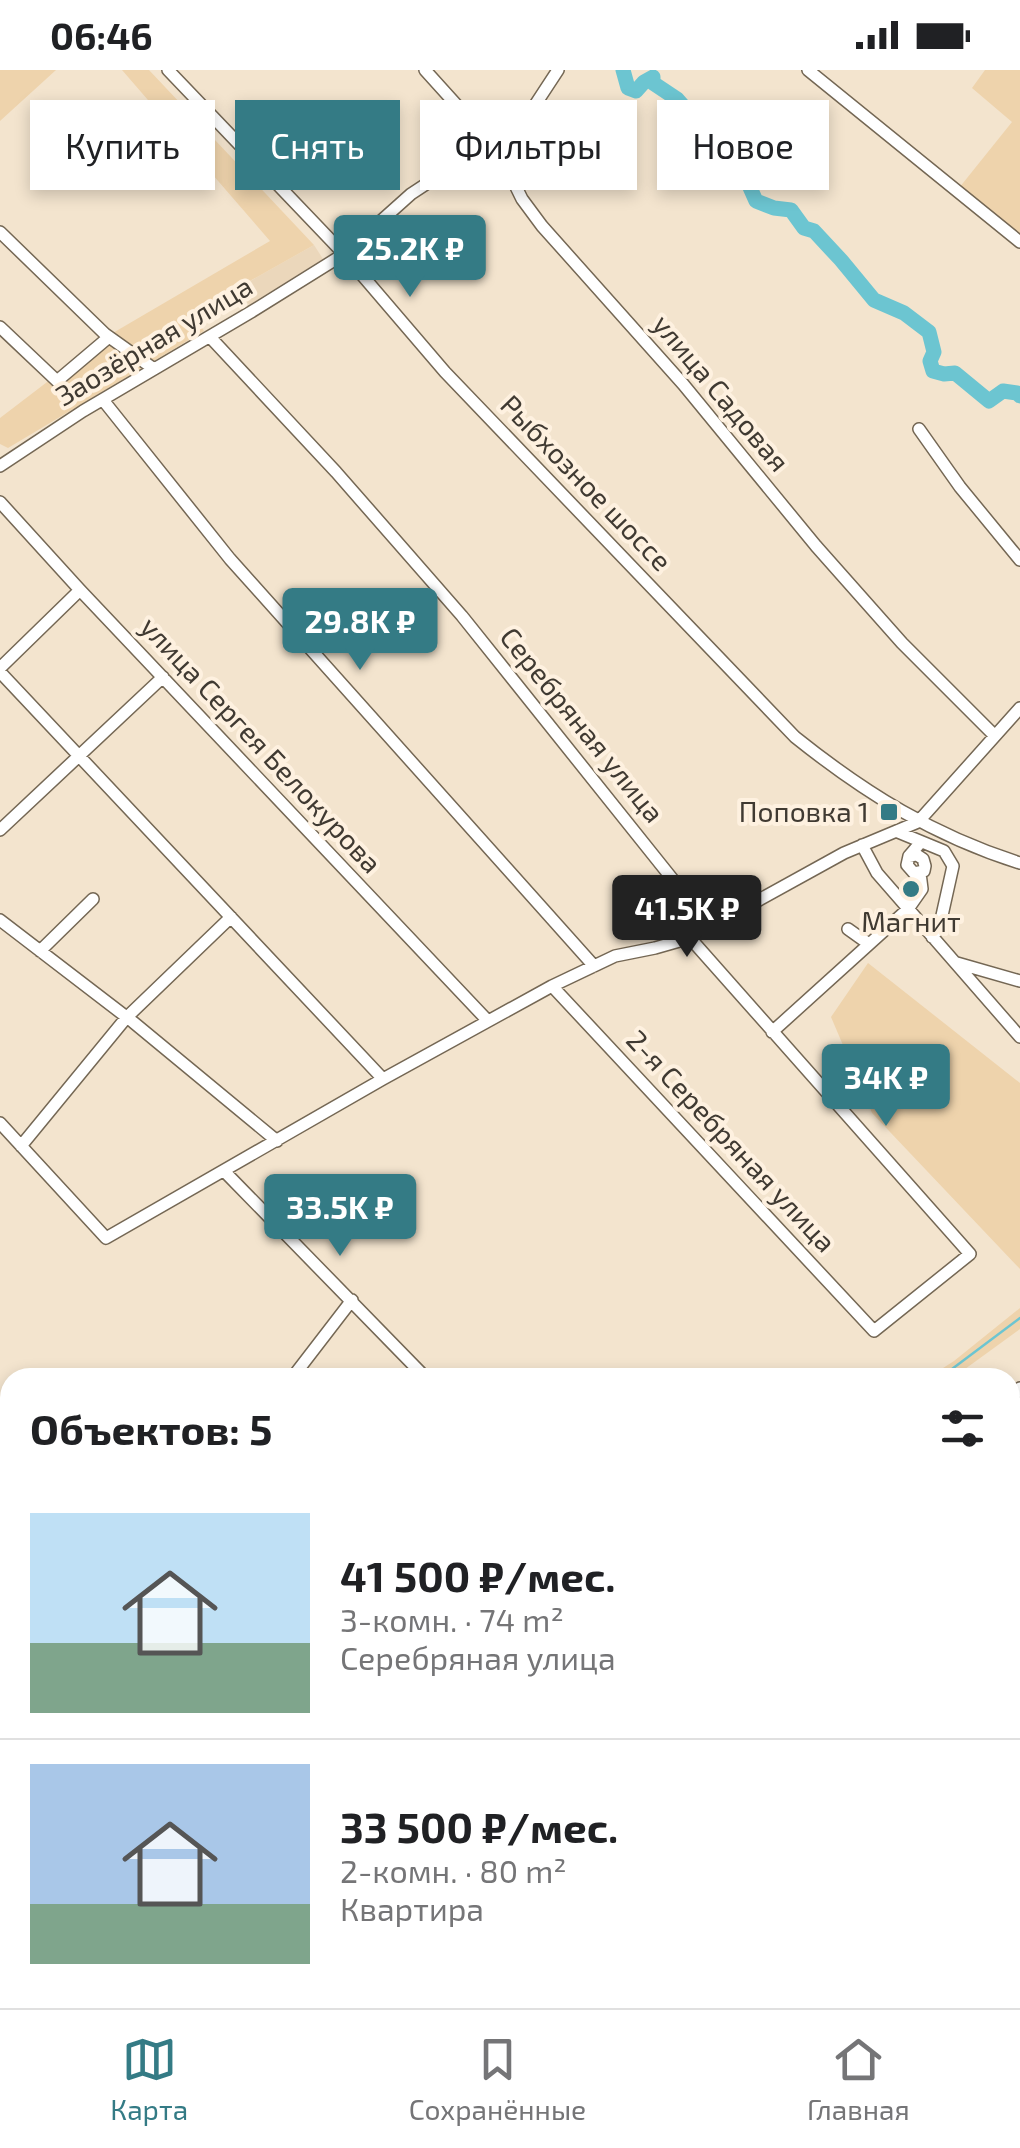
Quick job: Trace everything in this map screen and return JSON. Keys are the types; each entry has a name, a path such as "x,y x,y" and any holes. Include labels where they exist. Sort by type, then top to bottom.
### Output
{"street":[{"name":"Рыбхозное шоссе","path":"168,70 344,254 446,372 774,716 826,762 918,822 972,847 1020,863"},
{"name":"улица Садовая","path":"424,70 452,100"},
{"name":"Заозёрная улица","path":"538,100 558,70"},
{"path":"808,70 1020,242"},
{"name":"Заозёрная улица","path":"3,459 344,254 420,188"},
{"name":"улица Садовая","path":"518,190 542,226 683,384 816,546 890,629 995,736"},
{"path":"0,232 109,337 154,369"},
{"path":"0,326 56,381 109,337"},
{"name":"Серебряная улица","path":"210,336 462,616 710,926"},
{"path":"102,400 230,558 594,966"},
{"path":"919,429 960,488 1020,560"},
{"name":"улица Сергея Белокурова","path":"0,502 488,1021"},
{"path":"80,590 0,670 383,1078"},
{"path":"0,830 163,677"},
{"path":"0,1124 106,1238 383,1078 552,986 615,956 690,938 844,853 918,822 1020,708"},
{"path":"898,832 944,851 953,866 940,929 932,937"},
{"path":"691,902 673,914 668,925 676,936 690,938 772,1032 908,910 922,890 920,873 908,868 906,861 921,842"},
{"path":"862,846 877,873 1020,1037"},
{"path":"40,951 92,899"},
{"path":"21,1146 126,1018 232,917"},
{"path":"0,920 277,1140"},
{"path":"848,929 869,944"},
{"path":"955,963 1020,980"},
{"name":"2-я Серебряная улица","path":"552,986 874,1331 970,1254 772,1032"},
{"path":"224,1171 417,1368"},
{"path":"300,1368 352,1300"}],"shaded area":[{"path":"0,70 56,70 0,121"},
{"path":"122,70 149,70 177,100 148,100"},
{"path":"985,70 1020,70 1020,237 959,188 1012,122 972,88"},
{"path":"215,140 235,161 235,190 262,190 314,245 193,313 204,331 8,448 0,444 0,418 106,337 270,241 215,177"},
{"path":"314,245 323,259 249,305 236,289"},
{"path":"868,963 1020,1083 1020,1269 872,1113 831,1017"},
{"path":"1020,1308 1020,1329 966,1368 943,1368"}],"waterway":[{"path":"623,70 628,88 636,91 653,77 653,83 677,99 692,116 691,144 702,162 748,183 756,201 791,210 874,300 904,313 929,332 933,371 955,373 989,401 1003,391 1020,396"},
{"path":"953,1368 1020,1318"}],"place":[{"name":"Поповка 1","path":"889,812"},
{"name":"Магнит","path":"911,889"}]}
